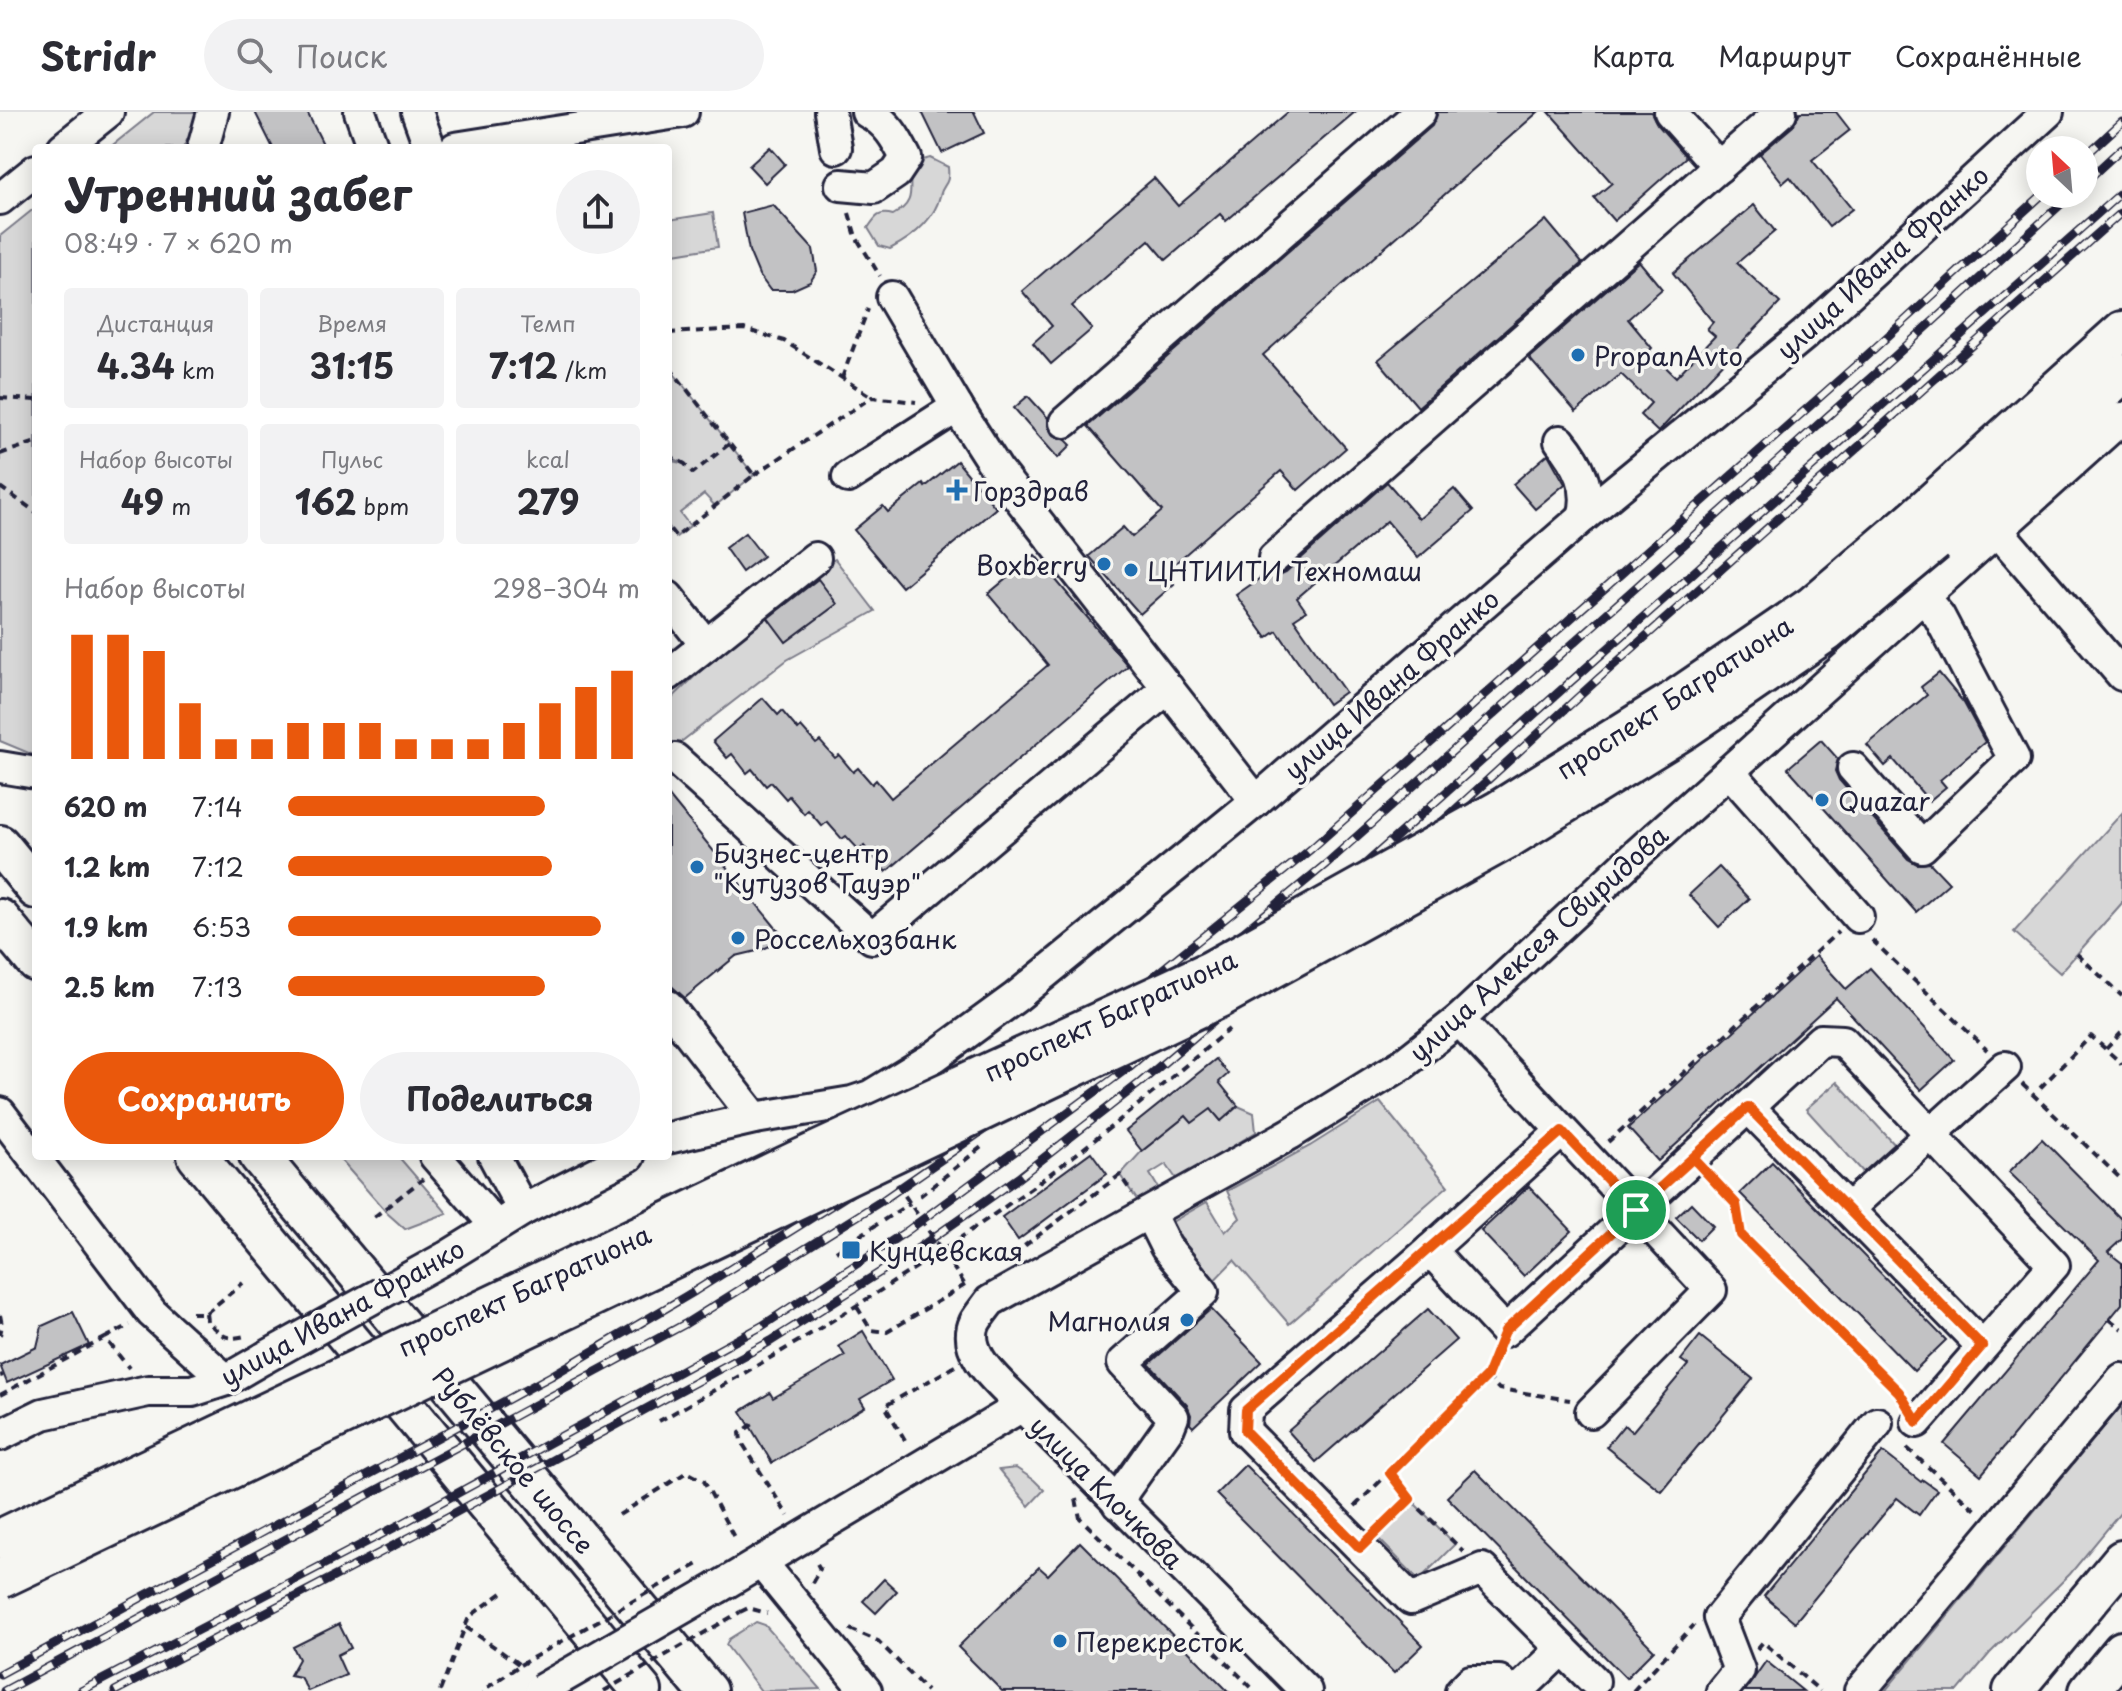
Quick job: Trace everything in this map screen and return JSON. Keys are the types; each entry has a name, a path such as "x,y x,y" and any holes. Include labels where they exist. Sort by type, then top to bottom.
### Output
{"main road":[{"name":"проспект Багратиона","path":"0,1579 1219,998 1509,838 1685,729 1828,631 2122,331"},
{"name":"проспект Багратиона","path":"0,1539 796,1161 1210,971 1499,810 1670,703 1924,531 2122,374"},
{"path":"0,845 32,884"},
{"path":"0,919 22,953"},
{"name":"Рублёвское шоссе","path":"200,1160 642,1691"},
{"name":"Рублёвское шоссе","path":"262,1160 707,1691"},
{"path":"2013,1691 2122,1560"},
{"path":"2089,1691 2122,1651"}],"street":[{"path":"68,144 108,112"},
{"path":"204,144 213,112"},
{"path":"360,112 372,144"},
{"path":"417,112 429,144"},
{"path":"480,144 683,112"},
{"path":"830,112 836,148"},
{"path":"841,185 874,188 896,173 906,158 892,131 867,112"},
{"path":"1065,422 1420,112"},
{"path":"1670,112 1719,167"},
{"path":"1274,558 1781,112"},
{"name":"улица Ивана Франко","path":"672,1137 870,1096 934,1057 1016,997 1256,801 1583,517 1804,335 2048,112"},
{"path":"0,199 32,173"},
{"path":"881,301 957,407 998,471 1256,801"},
{"path":"848,477 957,407"},
{"name":"улица Алексея Свиридова","path":"1022,1406 978,1358 972,1339 974,1324 990,1301 1141,1204 1338,1106 1403,1064 1459,1020 1729,771 2122,418"},
{"path":"1560,441 1576,460 1585,488 1588,503 1583,517"},
{"path":"1997,530 2122,675"},
{"path":"672,672 815,558"},
{"path":"1853,768 1922,847 2014,759 1939,616 1923,597"},
{"path":"672,602 706,645"},
{"path":"675,759 872,938 1168,688"},
{"path":"0,767 32,772"},
{"path":"1729,771 1857,916"},
{"path":"672,1010 717,1058 755,1118"},
{"path":"1459,1020 1711,1290 1591,1412"},
{"path":"1430,1250 1505,1331 1821,1040 1843,1041 2054,1265 1917,1422"},
{"path":"1848,1209 2005,1067"},
{"path":"1748,1107 1982,1346"},
{"path":"0,1113 32,1155"},
{"path":"1562,1131 1246,1410 1245,1431 1411,1599 1482,1569 1594,1681"},
{"path":"36,1160 152,1313 226,1380"},
{"path":"496,1160 523,1210 621,1160"},
{"path":"434,1171 496,1226"},
{"path":"1118,1504 1173,1417 1123,1363 1203,1292 1166,1247 1141,1204"},
{"name":"улица Ивана Франко","path":"0,1435 43,1414 148,1391 192,1391 226,1380 255,1347 445,1258 523,1210"},
{"path":"1860,1691 2122,1379"},
{"name":"улица Клочкова","path":"540,1690 1022,1406 1306,1691"},
{"path":"1728,1683 1739,1670 1719,1618 1877,1423"},
{"path":"761,1562 866,1691"},
{"path":"1518,1691 1562,1649"},
{"path":"1461,1691 1471,1681 1499,1681 1509,1691"}],"path":[{"path":"841,185 856,237 881,301 842,378"},
{"path":"672,333 744,329 784,341 872,397 957,407"},
{"path":"672,371 754,475"},
{"path":"672,532 676,537 754,475 872,397"},
{"path":"0,398 32,400"},
{"path":"0,454 32,443"},
{"path":"672,457 693,473 729,444"},
{"path":"0,487 32,509"},
{"path":"1589,1160 1857,916"},
{"path":"2077,954 2122,996"},
{"path":"659,1421 755,1369 857,1307 1044,1182 1239,1021"},
{"path":"2106,1049 2122,1032"},
{"path":"2040,1088 2091,1036 2122,1064"},
{"path":"1693,1158 1736,1204 1741,1235 1899,1392 1917,1422 1902,1443 1997,1529"},
{"path":"374,1217 434,1171"},
{"path":"1020,1258 1016,1252 1120,1175 1141,1204"},
{"path":"857,1307 871,1330 887,1332 965,1285 894,1180"},
{"path":"836,1251 910,1203"},
{"path":"1063,1207 1068,1215"},
{"path":"243,1283 206,1313 207,1321 226,1337 255,1347"},
{"path":"0,1315 0,1335"},
{"path":"2109,1319 2122,1329"},
{"path":"1336,1523 1487,1376 1505,1331"},
{"path":"0,1395 105,1338 148,1391"},
{"path":"905,1440 885,1406 955,1366"},
{"path":"1487,1376 1499,1389 1569,1400 1591,1412"},
{"path":"753,1424 740,1433 741,1441 786,1513"},
{"path":"619,1515 687,1472 704,1481 736,1541"},
{"path":"1390,1473 1410,1499 1482,1569"},
{"path":"1075,1493 1080,1518 1255,1691"},
{"path":"1360,1548 1410,1499"},
{"path":"812,1583 820,1569 815,1560"},
{"path":"482,1691 520,1665 700,1563"},
{"path":"440,1691 469,1617 502,1593"},
{"path":"604,1691 748,1608 758,1608 769,1614"},
{"path":"1633,1691 1696,1624 1719,1618"},
{"path":"844,1626 878,1641 927,1691"},
{"path":"466,1627 520,1665"},
{"path":"1728,1683 1763,1642 1820,1691"}],"shaded area":[{"path":"154,112 202,112 185,144 114,144"},
{"path":"930,158 948,167 947,181 933,213 914,234 899,244 890,249 879,246 868,228 878,216 893,215 907,204 912,163"},
{"path":"32,210 32,754 0,741 0,236"},
{"path":"713,213 718,247 672,254 672,219"},
{"path":"672,371 754,475 715,506 704,494 680,513 690,526 676,537 672,532 672,461 685,464 672,458"},
{"path":"835,559 875,611 787,660 672,749 672,698 763,611 786,641 836,603 813,573"},
{"path":"2122,813 2122,903 2060,973 2014,932"},
{"path":"1837,1082 1896,1146 1865,1174 1806,1109"},
{"path":"1380,1102 1448,1186 1289,1324 1234,1260 1203,1292 1158,1230 1207,1202 1225,1232 1240,1218 1227,1191 1310,1146"},
{"path":"1238,1106 1254,1113 1256,1132 1177,1180 1166,1164 1150,1174 1160,1191 1140,1204 1120,1175 1142,1151 1186,1116 1192,1123 1211,1109 1221,1121"},
{"path":"341,1160 401,1160 447,1213 405,1229"},
{"path":"2122,1405 2122,1511 2070,1574 1990,1653 1958,1691 1885,1691"},
{"path":"1016,1468 1044,1490 1029,1506 999,1470"},
{"path":"1410,1499 1455,1544 1419,1580 1375,1535"},
{"path":"756,1622 765,1625 821,1689 761,1691 726,1645 729,1639"}],"building":[{"path":"255,112 307,112 323,144 271,144"},
{"path":"922,112 974,112 984,133 942,153"},
{"path":"1288,112 1355,112 1226,221 1220,214 1166,260 1149,240 1072,306 1092,329 1051,364 1033,343 1052,326 1022,291 1154,178 1178,206"},
{"path":"1438,112 1538,112 1263,355 1346,448 1298,490 1281,471 1164,573 1174,584 1140,614 1089,556 1123,527 1132,537 1162,511 1088,426 1432,126"},
{"path":"1549,112 1651,112 1657,124 1686,157 1614,221 1594,198 1612,183"},
{"path":"1800,112 1836,112 1850,130 1812,160 1852,209 1829,227 1790,177 1783,183 1760,154 1793,126"},
{"path":"770,147 785,164 765,183 749,166"},
{"path":"773,205 813,249 817,271 810,282 792,290 770,290 759,275 749,251 742,213"},
{"path":"1754,205 1775,231 1737,263 1780,303 1658,432 1640,415 1651,403 1621,374 1576,412 1529,358 1639,261 1662,289 1628,319 1652,348 1649,351 1676,377 1715,336 1707,329 1713,322 1673,273"},
{"path":"1546,220 1582,263 1418,407 1378,360"},
{"path":"1028,396 1048,418 1052,434 1071,445 1058,458 1014,408"},
{"path":"1548,454 1565,484 1535,509 1513,484"},
{"path":"957,461 996,508 902,587 854,530 883,506 888,512"},
{"path":"1387,482 1419,519 1454,489 1473,511 1418,558 1387,521 1297,598 1306,611 1294,619 1345,692 1328,704 1277,631 1267,638 1236,595 1266,574 1277,576 1286,572"},
{"path":"745,533 763,556 742,572 725,548"},
{"path":"1035,555 1128,666 886,872 864,846 859,850 846,836 842,839 827,822 822,826 808,810 804,814 789,796 786,799 771,782 766,786 752,769 747,773 732,754 727,758 713,741 763,698 778,715 782,711 798,730 801,727 816,744 820,741 835,758 839,755 853,772 858,768 872,784 876,780 891,798 1048,665 988,594"},
{"path":"818,579 837,604 786,642 768,618"},
{"path":"1939,673 1964,703 1985,742 1940,780 1946,787 1929,801 1893,759 1885,766 1867,745 1927,695 1921,687"},
{"path":"1821,740 1838,759 1835,771 1839,780 1908,859 1917,864 1930,863 1949,883 1916,912 1788,768"},
{"name":"Бизнес-центр \"Кутузов Тауэр\"","path":"672,800 785,939 761,950 736,956 685,998 672,987"},
{"path":"1719,867 1749,899 1719,927 1689,895"},
{"path":"1816,956 1846,989 1870,968 1954,1060 1921,1090 1836,998 1658,1161 1628,1128"},
{"path":"1216,1059 1228,1074 1219,1082 1238,1106 1221,1121 1211,1109 1192,1123 1186,1116 1142,1151 1126,1131"},
{"path":"2042,1139 2122,1220 2122,1239 2108,1252 2122,1263 2122,1304 1981,1475 1944,1444 2099,1260 2009,1172"},
{"path":"1091,1152 1107,1174 1018,1240 1002,1217"},
{"path":"1772,1162 1946,1340 1914,1371 1740,1193"},
{"path":"1529,1186 1572,1231 1524,1276 1481,1231"},
{"path":"1691,1203 1713,1226 1699,1240 1676,1217"},
{"path":"1211,1309 1262,1362 1193,1427 1187,1405 1149,1364"},
{"path":"1428,1309 1456,1340 1316,1462 1288,1431"},
{"path":"73,1312 89,1345 7,1383 0,1365 37,1347 42,1326"},
{"path":"863,1331 892,1380 860,1399 865,1407 772,1463 741,1411 770,1393 773,1398 845,1356 839,1346"},
{"path":"1700,1336 1753,1379 1661,1491 1606,1447 1624,1425 1632,1432 1688,1365 1681,1360"},
{"path":"1883,1452 1921,1482 1923,1480 1937,1490 1919,1515 1897,1498 1795,1622 1764,1596"},
{"path":"1245,1465 1423,1645 1394,1673 1216,1494"},
{"path":"1475,1470 1654,1650 1626,1678 1447,1497"},
{"path":"1080,1542 1228,1691 1002,1691 958,1647 1039,1567 1048,1575"},
{"path":"884,1579 897,1591 876,1613 863,1601"},
{"path":"339,1624 351,1648 337,1655 346,1675 308,1691 300,1677 290,1675 299,1659 293,1647"},
{"path":"1766,1661 1803,1691 1745,1691"}],"railway":[{"path":"2098,144 2122,122"},
{"path":"2098,170 2122,148"},
{"path":"81,1691 405,1522 762,1326 907,1231 1129,1067 1344,883 2122,192"},
{"path":"0,1674 551,1376 695,1291 980,1108 1137,990 1311,849 1864,358 2028,208"},
{"path":"4,1691 685,1324 883,1200 992,1124 1154,1006 1326,864 2057,208"},
{"path":"115,1691 416,1534 771,1341 920,1247 1018,1178 1141,1082 1361,896 1598,679 2122,212"}],"place":[{"name":"PropanAvto","path":"1578,355"},
{"name":"Горздрав","path":"957,490"},
{"name":"Boxberry","path":"1104,564"},
{"name":"ЦНТИИТИ Техномаш","path":"1131,570"},
{"name":"Quazar","path":"1822,800"},
{"name":"Бизнес-центр \"Кутузов Тауэр\"","path":"697,867"},
{"name":"Россельхозбанк","path":"738,938"},
{"name":"Кунцевская","path":"851,1250"},
{"name":"Магнолия","path":"1187,1320"},
{"name":"Перекресток","path":"1060,1641"}],"route":[{"path":"1636,1210 1505,1331 1487,1376 1390,1473 1410,1499 1360,1548 1245,1431 1246,1410 1562,1131 1636,1210 1693,1158 1736,1204 1741,1235 1899,1392 1917,1422 1982,1346 1748,1107 1636,1210"}]}
